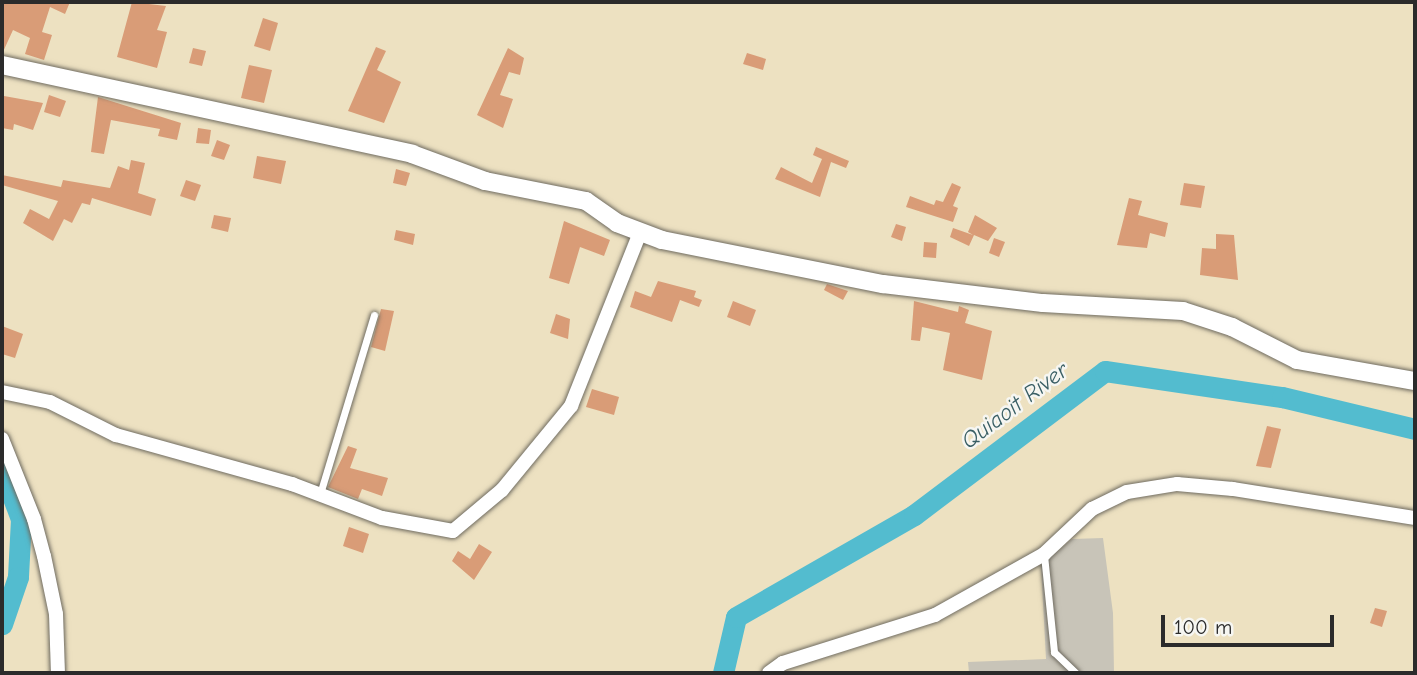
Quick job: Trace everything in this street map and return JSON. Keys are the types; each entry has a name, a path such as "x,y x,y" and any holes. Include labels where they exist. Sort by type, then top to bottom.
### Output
{"street":[{"path":"2,65 412,154 485,181 586,201 640,233 883,284 1043,303 1183,311 1232,327 1297,359 1415,381"},
{"path":"2,392 50,402 130,439 320,495 382,518 453,531 461,528 530,459 571,406 640,233"},
{"path":"2,439 34,519 44,556 56,614 58,673"},
{"path":"769,673 783,663 935,615 1044,554 1105,501 1177,484 1415,518"}],"lane":[{"path":"320,495 374,315"},
{"path":"1044,554 1054,652 1076,673"}],"shaded area":[{"path":"1103,538 1113,613 1114,673 969,673 968,662 1046,659 1041,565 1072,539"}],"building":[{"path":"4,2 70,2 65,14 50,7 42,32 52,35 44,60 25,54 30,38 13,30 2,54"},
{"path":"132,2 166,6 157,30 167,32 157,68 117,57"},
{"path":"263,18 278,23 270,51 254,46"},
{"path":"376,47 386,51 377,70 401,82 384,123 348,111"},
{"path":"193,48 206,51 202,66 189,63"},
{"path":"508,48 524,58 520,75 509,72 500,95 513,99 503,128 477,115"},
{"path":"747,53 766,59 763,70 743,64"},
{"path":"249,65 272,70 264,103 241,98"},
{"path":"49,95 66,101 60,117 44,112"},
{"path":"4,96 43,103 33,130 14,124 13,130 2,128"},
{"path":"98,97 181,123 177,140 158,136 160,129 111,120 104,154 91,152"},
{"path":"198,128 211,130 209,144 196,143"},
{"path":"217,140 230,145 224,160 211,156"},
{"path":"816,147 849,161 846,168 831,162 820,197 775,179 781,167 812,183 822,159 813,155"},
{"path":"257,156 286,161 281,184 253,178"},
{"path":"131,160 145,163 138,193 156,199 151,216 92,198 90,205 82,203 72,223 64,219 53,241 23,223 30,209 49,219 58,201 2,185 2,175 61,187 63,180 110,188 118,166 129,170"},
{"path":"396,169 410,173 406,186 393,183"},
{"path":"186,180 201,185 195,201 180,196"},
{"path":"952,183 961,187 953,206 958,208 953,222 906,207 910,196 934,205 936,200 943,202"},
{"path":"1184,183 1205,186 1201,208 1180,205"},
{"path":"1129,198 1142,201 1138,215 1168,223 1165,237 1150,233 1147,248 1117,245"},
{"path":"214,215 231,218 228,232 211,228"},
{"path":"975,215 997,228 988,241 974,235 969,246 950,237 953,228 973,235 968,232"},
{"path":"564,221 610,240 604,256 580,247 569,284 549,278"},
{"path":"896,224 906,227 902,241 891,237"},
{"path":"396,230 415,234 413,245 394,240"},
{"path":"1216,234 1234,235 1238,280 1200,275 1202,248 1216,249"},
{"path":"994,238 1005,242 999,257 989,253"},
{"path":"924,242 937,243 936,258 923,257"},
{"path":"658,281 696,291 694,297 702,300 699,307 680,300 672,322 630,307 635,291 651,297"},
{"path":"827,284 848,291 843,300 824,290"},
{"path":"733,301 756,310 750,326 727,317"},
{"path":"914,301 958,312 959,306 969,310 965,323 992,331 982,380 943,370 950,333 922,327 920,341 911,340"},
{"path":"381,309 394,311 385,351 371,347"},
{"path":"556,314 570,319 568,339 550,333"},
{"path":"2,326 23,334 15,358 2,354"},
{"path":"592,389 619,397 614,415 586,407"},
{"path":"1267,426 1281,429 1271,468 1256,466"},
{"path":"348,446 357,449 350,468 388,478 382,496 362,489 358,499 328,487"},
{"path":"349,527 369,534 363,553 343,546"},
{"path":"479,544 492,552 474,580 452,561 458,551 470,559"},
{"path":"1375,608 1387,611 1382,627 1370,623"}],"waterway":[{"name":"Quiaoit River","path":"723,673 736,617 914,515 1105,371 1282,397 1415,429"},
{"name":"Quiaoit River","path":"2,469 21,519 18,577 2,624"}]}
